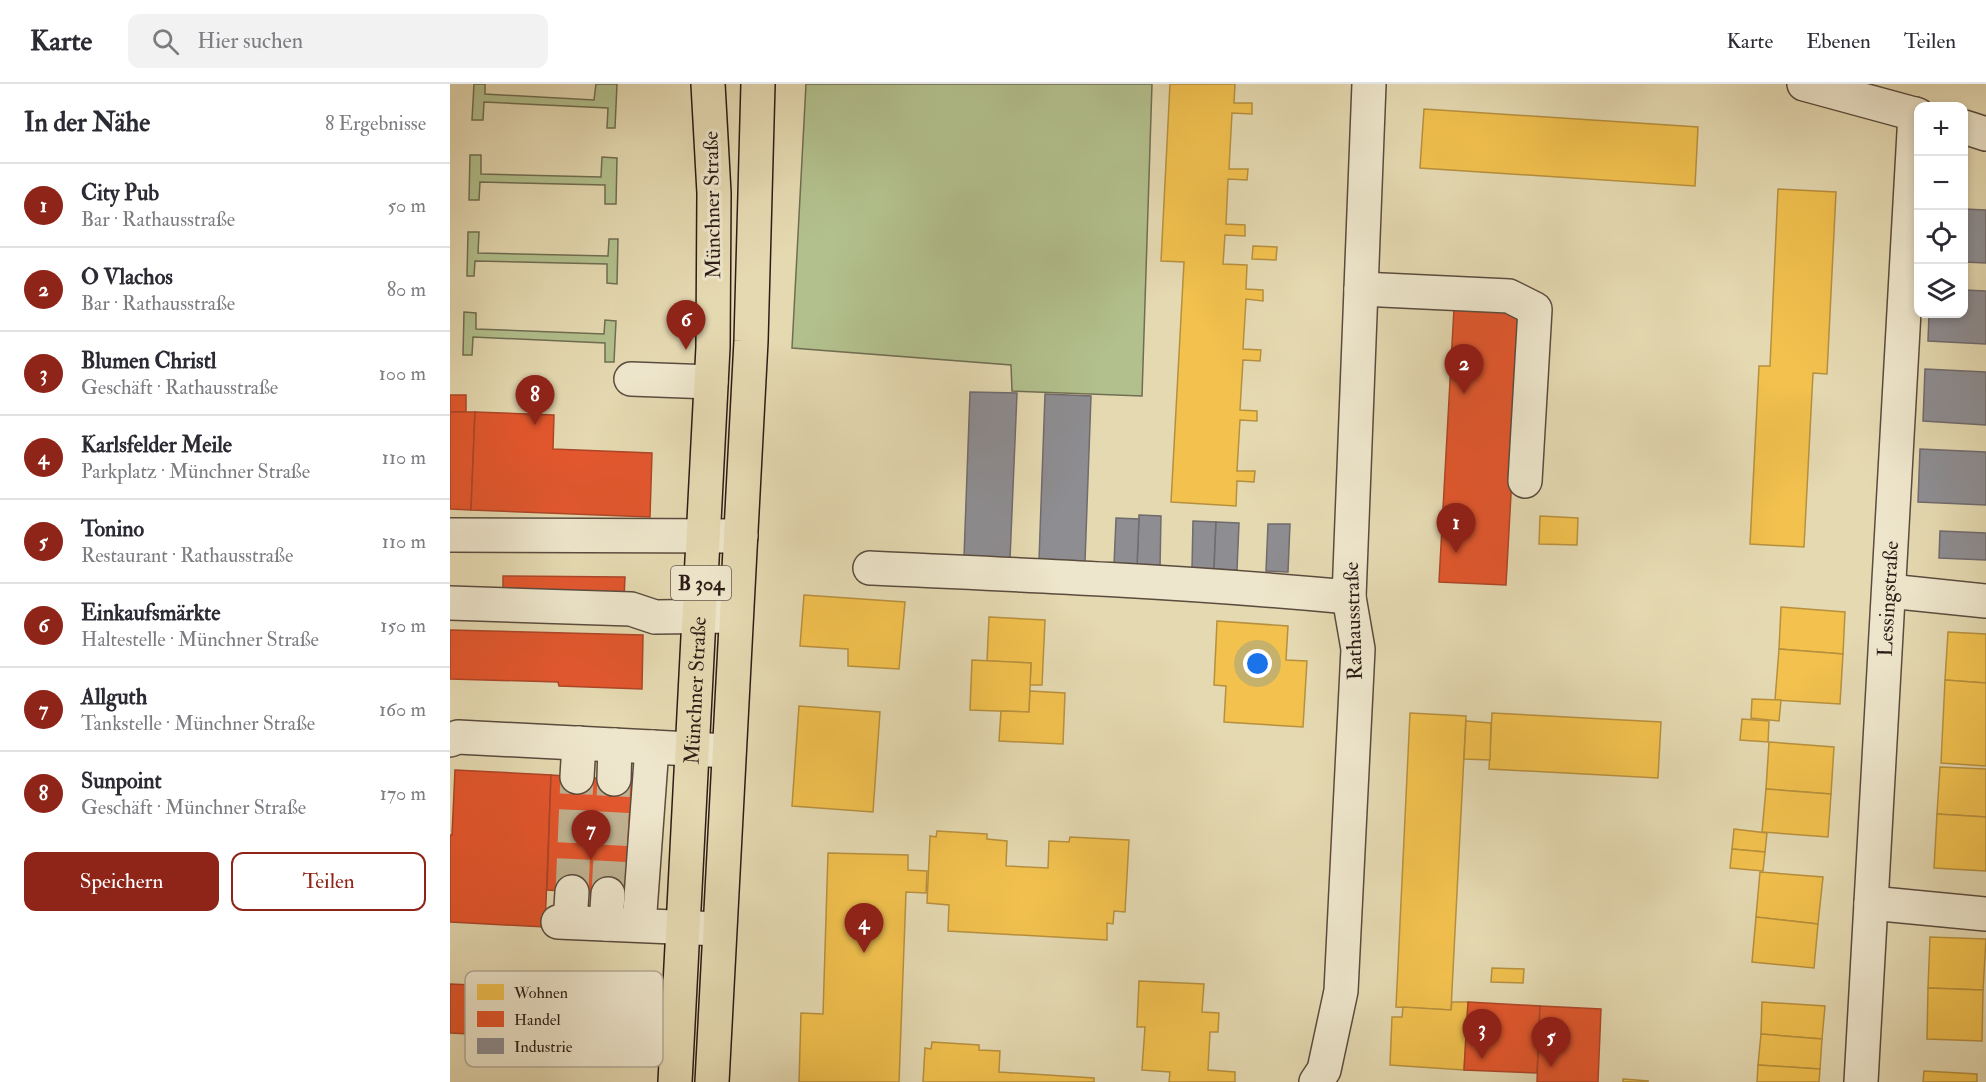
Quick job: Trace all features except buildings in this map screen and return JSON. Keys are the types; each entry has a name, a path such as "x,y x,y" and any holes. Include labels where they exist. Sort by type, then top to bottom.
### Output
{"main road":[{"name":"Münchner Straße","path":"675,1082 711,382 714,193 708,84"},
{"name":"Münchner Straße","path":"712,1082 741,536 758,84"},
{"path":"711,382 748,384"},
{"path":"679,982 716,986"}],"street":[{"name":"Rathausstraße","path":"1316,1082 1324,1070 1341,991 1358,649 1348,597 1369,84"},
{"path":"1804,84 1914,114"},
{"path":"1968,129 1986,134"},
{"name":"Lessingstraße","path":"1861,1082 1915,156"},
{"path":"1361,289 1509,296 1535,309 1525,481"},
{"path":"631,379 711,382"},
{"path":"450,535 741,536"},
{"path":"870,568 1100,579 1348,597"},
{"path":"1888,591 1986,601"},
{"path":"450,603 631,609 655,617 736,616"},
{"path":"450,741 458,737 729,751"},
{"path":"578,777 579,743"},
{"path":"614,779 615,745"},
{"path":"639,926 652,747"},
{"path":"1871,903 1986,914"},
{"path":"567,912 607,909 639,926 719,929"}],"green space":[{"path":"474,84 485,84 485,94 594,100 596,84 617,84 615,128 607,128 608,108 484,102 483,120 472,120"},
{"path":"806,84 1152,84 1142,396 1012,391 1011,365 792,348"},
{"path":"470,155 481,155 481,174 601,177 602,157 617,158 616,204 605,204 605,185 480,182 479,200 469,200"},
{"path":"468,232 479,232 478,253 608,256 609,239 618,239 617,284 607,283 607,264 475,261 474,276 467,276"},
{"path":"464,312 476,313 476,329 604,334 605,320 616,321 614,362 605,362 605,343 473,337 472,355 463,355"}],"tunnel":[{"path":"572,892 577,777"},
{"path":"608,894 614,779"}],"place":[{"name":"Einkaufsmärkte","path":"686,350"},
{"name":"O Vlachos","path":"1464,394"},
{"name":"Sunpoint","path":"535,425"},
{"name":"City Pub","path":"1456,553"},
{"name":"Allguth","path":"591,860"},
{"name":"Karlsfelder Meile","path":"864,953"},
{"name":"Blumen Christl","path":"1482,1059"},
{"name":"Tonino","path":"1551,1067"}]}
